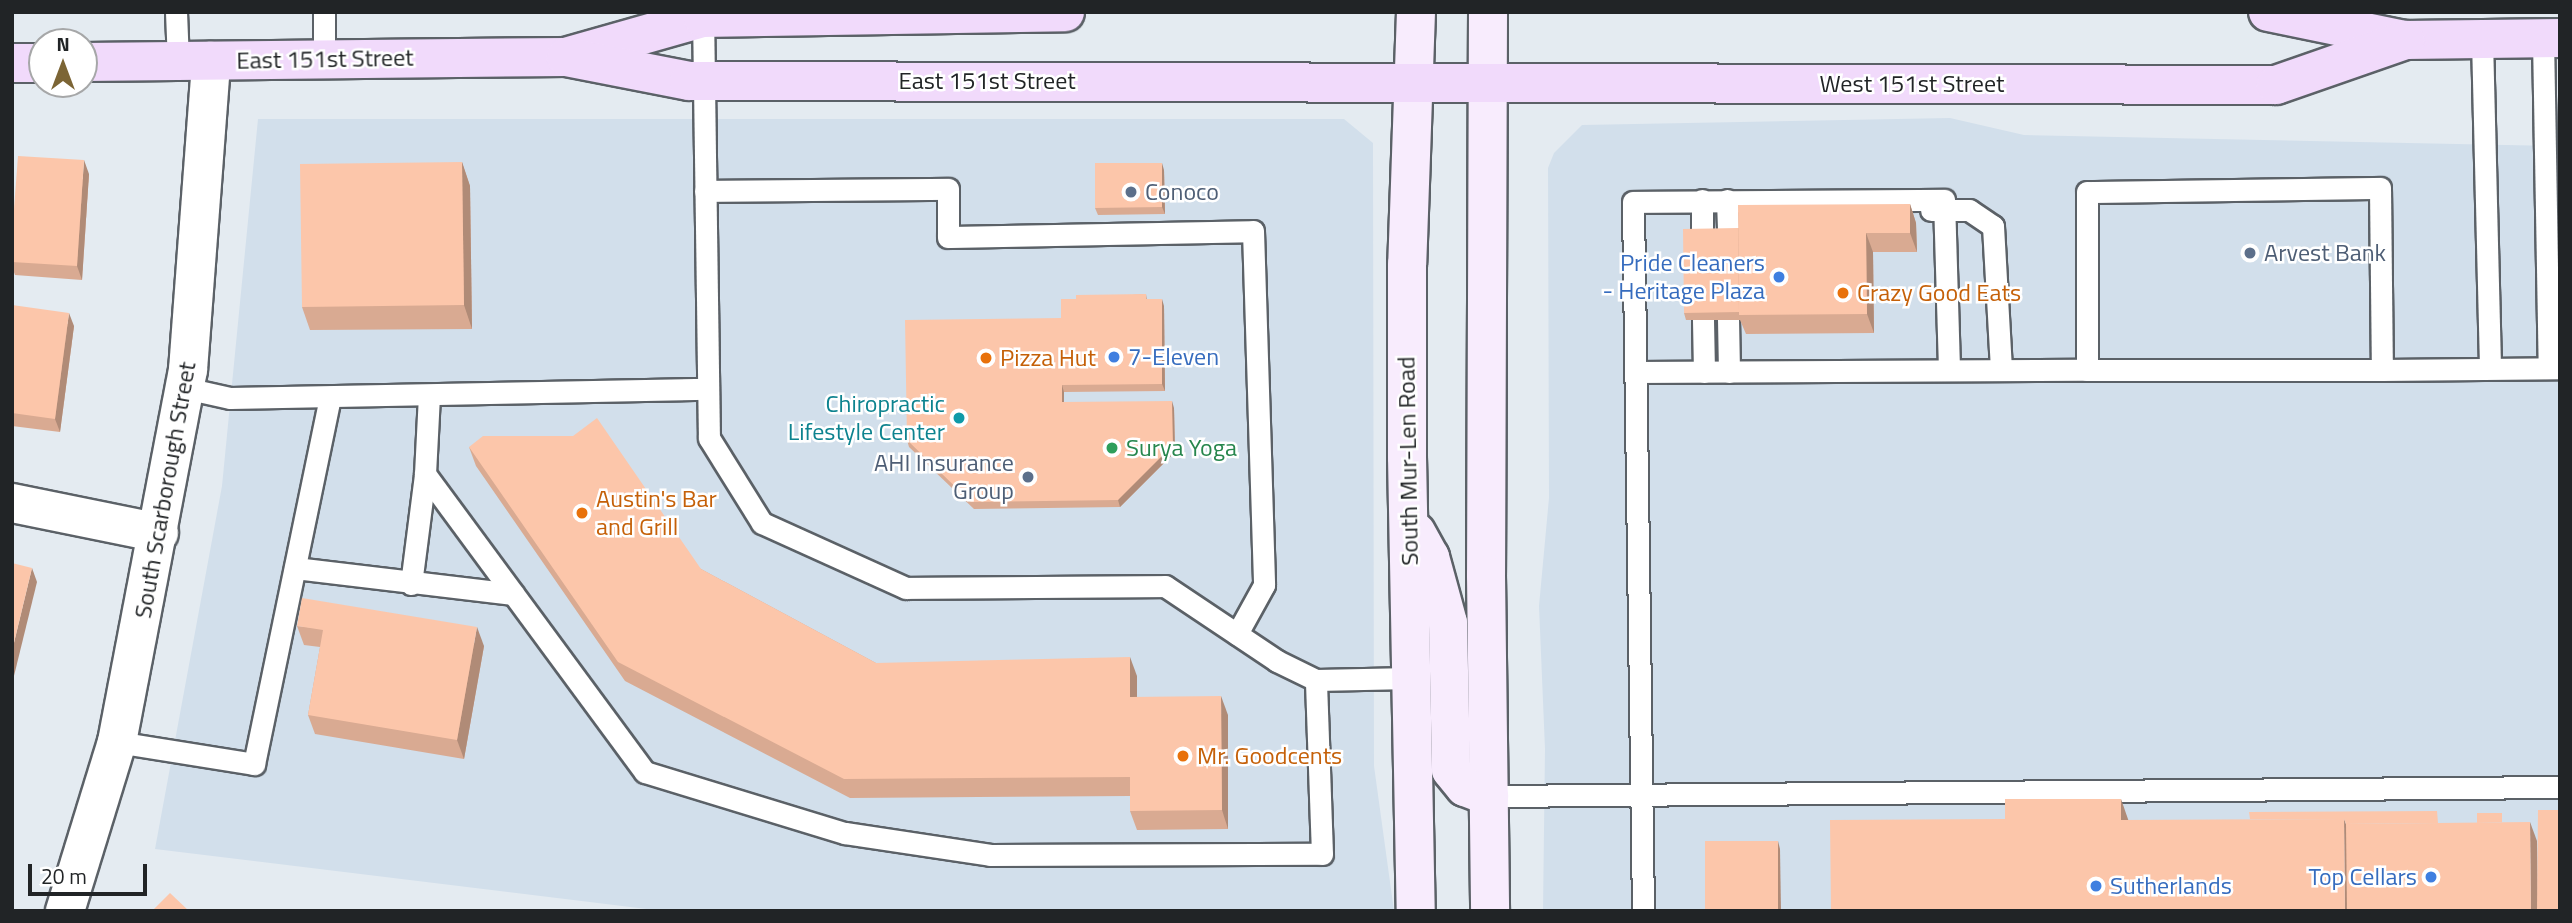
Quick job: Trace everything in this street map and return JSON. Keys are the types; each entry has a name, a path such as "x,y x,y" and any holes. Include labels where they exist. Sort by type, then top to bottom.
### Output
{"main road":[{"name":"East 151st Street","path":"566,57 704,15 1065,12"},
{"name":"South Mur-Len Road","path":"1416,12 1411,82 1408,519 1416,911"},
{"path":"1488,12 1490,911"},
{"name":"West 151st Street","path":"2268,12 2405,40 2482,39 2540,32"},
{"name":"West 151st Street","path":"1411,82 2276,85 2405,40"},
{"name":"East 151st Street","path":"98,62 324,57 566,57 704,81 1411,82"},
{"path":"1408,519 1430,556 1448,623 1451,770 1465,787 1489,796"}],"street":[{"name":"South Scarborough Street","path":"65,911 117,742 185,388 195,61"},
{"path":"12,503 159,533"}],"lane":[{"path":"176,12 195,61"},
{"path":"324,12 324,57"},
{"path":"704,15 709,438 762,523 906,588 1165,586 1277,661 1316,680 1411,678"},
{"path":"1635,372 2554,368 2540,32"},
{"path":"2482,39 2490,369"},
{"path":"2087,370 2087,192 2380,188 2382,370"},
{"path":"705,191 948,189 948,237 1253,231 1264,585 1237,634"},
{"path":"1702,200 1702,236"},
{"path":"1727,200 1728,236"},
{"path":"1643,911 1633,202 1772,200 1782,208 1808,211 1969,209 1993,226 2001,370"},
{"path":"1944,209 1949,370"},
{"path":"1703,320 1704,372"},
{"path":"1728,320 1728,372"},
{"path":"185,388 230,398 708,389"},
{"path":"411,584 425,474 429,396"},
{"path":"117,742 254,764 330,397"},
{"path":"425,474 645,772 845,833 990,855 1322,854 1316,680"},
{"path":"295,568 411,584 513,594"},
{"path":"1489,796 2560,786"}],"shaded area":[{"path":"1950,118 2024,135 2560,146 2560,911 1543,911 1545,749 1539,606 1549,498 1548,168 1554,153 1582,125"},
{"path":"258,119 1344,119 1373,143 1374,766 1394,911 663,911 155,849 222,486"}],"building":[{"path":"18,156 84,160 77,266 12,262"},
{"path":"462,162 464,305 302,307 300,164"},
{"name":"Conoco","path":"1095,163 1162,163 1162,207 1095,208"},
{"path":"1910,204 1910,233 1866,233 1867,314 1739,315 1738,205"},
{"path":"1738,228 1739,312 1684,313 1683,229"},
{"path":"1146,294 1146,299 1162,299 1162,384 1062,385 1062,402 1172,401 1173,445 1118,500 971,502 907,440 905,320 1061,318 1061,299 1076,299 1076,295"},
{"path":"12,305 69,313 55,419 12,413"},
{"path":"597,418 701,569 876,663 1130,657 1130,697 1221,696 1222,810 1130,811 1130,777 844,779 618,662 469,447 483,436 573,436"},
{"path":"12,563 32,568 12,651"},
{"path":"302,598 477,627 457,740 308,715 323,630 297,626"},
{"name":"Sutherlands","path":"2005,799 2121,799 2121,820 2344,819 2345,911 1831,911 1830,820 2005,819"},
{"path":"2538,810 2560,810 2560,911 2537,911"},
{"path":"2437,811 2438,823 2346,824 2344,819 2250,819 2249,812"},
{"path":"2477,813 2502,813 2502,822 2477,823"},
{"name":"Top Cellars","path":"2530,822 2531,911 2347,911 2346,824"},
{"path":"2559,822 2560,822 2560,904"},
{"path":"1705,841 1778,841 1778,911 1705,911"},
{"path":"170,893 189,911 152,911"}],"place":[{"name":"Conoco","path":"1131,192"},
{"name":"Arvest Bank","path":"2250,253"},
{"name":"Pride Cleaners - Heritage Plaza","path":"1779,277"},
{"name":"Crazy Good Eats","path":"1843,293"},
{"name":"7-Eleven","path":"1114,357"},
{"name":"Pizza Hut","path":"986,358"},
{"name":"Chiropractic Lifestyle Center","path":"959,418"},
{"name":"Surya Yoga","path":"1112,448"},
{"name":"AHI Insurance Group","path":"1028,477"},
{"name":"Austin's Bar and Grill","path":"582,513"},
{"name":"Mr. Goodcents","path":"1183,756"},
{"name":"Top Cellars","path":"2431,877"},
{"name":"Sutherlands","path":"2096,886"}]}
